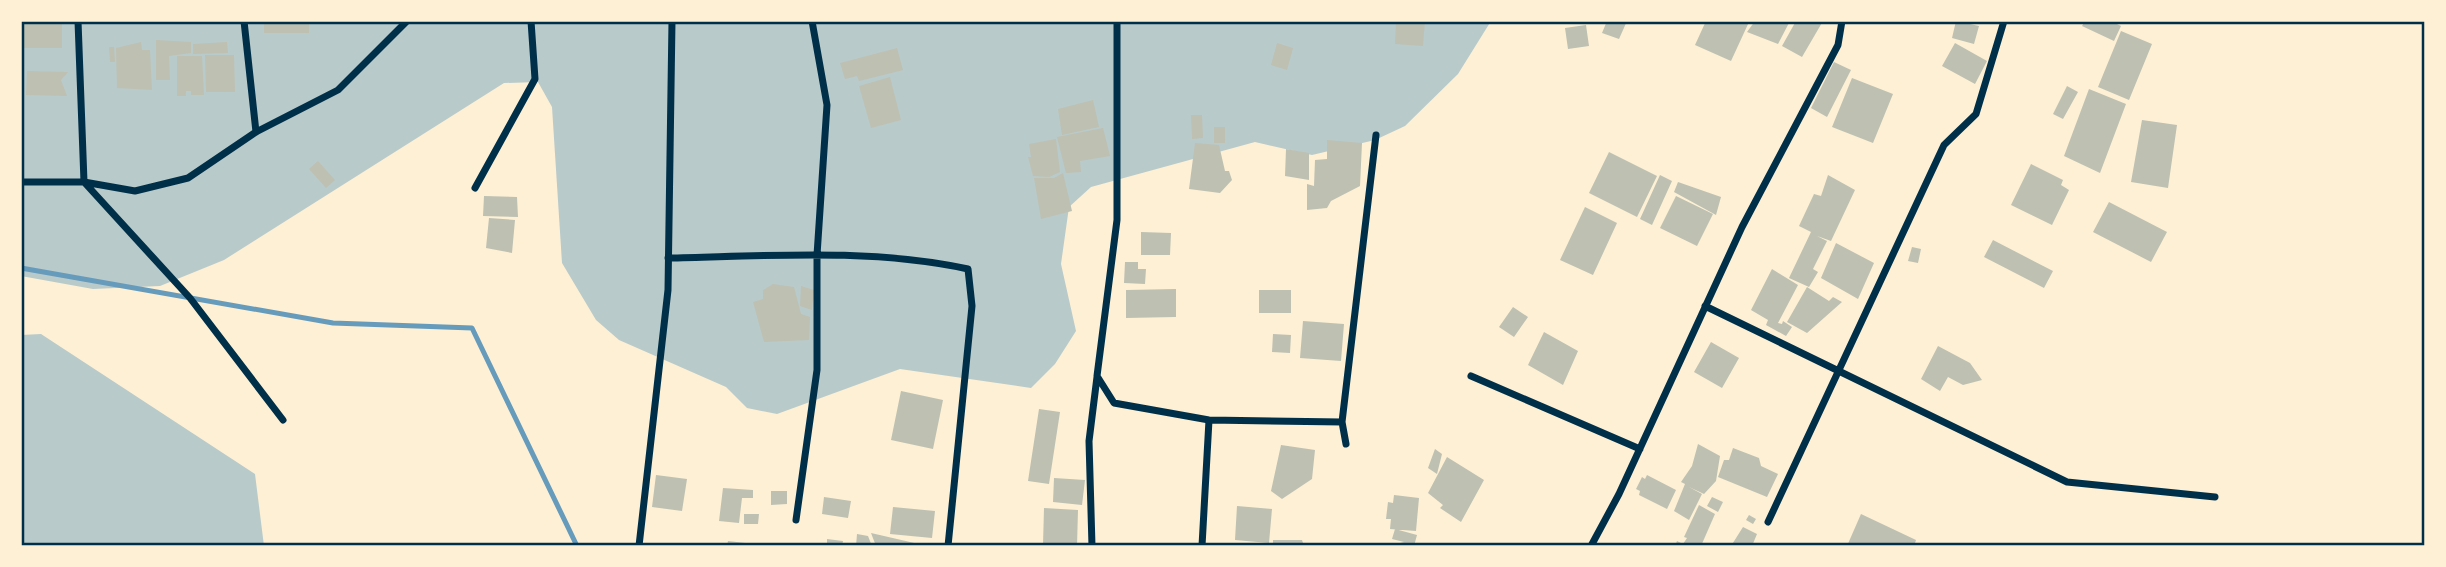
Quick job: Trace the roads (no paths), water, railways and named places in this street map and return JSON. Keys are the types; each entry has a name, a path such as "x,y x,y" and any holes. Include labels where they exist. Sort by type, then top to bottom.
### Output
{"street":[{"path":"78,21 85,182 190,298 283,420"},
{"path":"244,21 256,132"},
{"path":"21,182 85,182 135,191 188,178 256,132 338,90 407,21"},
{"path":"475,188 535,79 531,21"},
{"path":"639,546 667,290 672,21"},
{"path":"796,520 817,370 817,256 827,106 812,21"},
{"path":"1092,546 1089,441 1117,220 1117,21"},
{"path":"1591,546 1640,449 1742,227 1838,45 1842,21"},
{"path":"1768,522 1836,370 1944,145 1976,114 2004,21"},
{"path":"1346,444 1342,422 1376,135"},
{"path":"668,258 817,256 930,260 968,269 972,306 948,546"},
{"path":"1705,306 2067,482 2215,497"},
{"path":"1097,376 1114,403 1209,420 1342,422"},
{"path":"1471,376 1640,449"},
{"path":"1202,546 1209,420"}],"waterway":[{"path":"21,268 333,323 472,328 577,546"}]}
